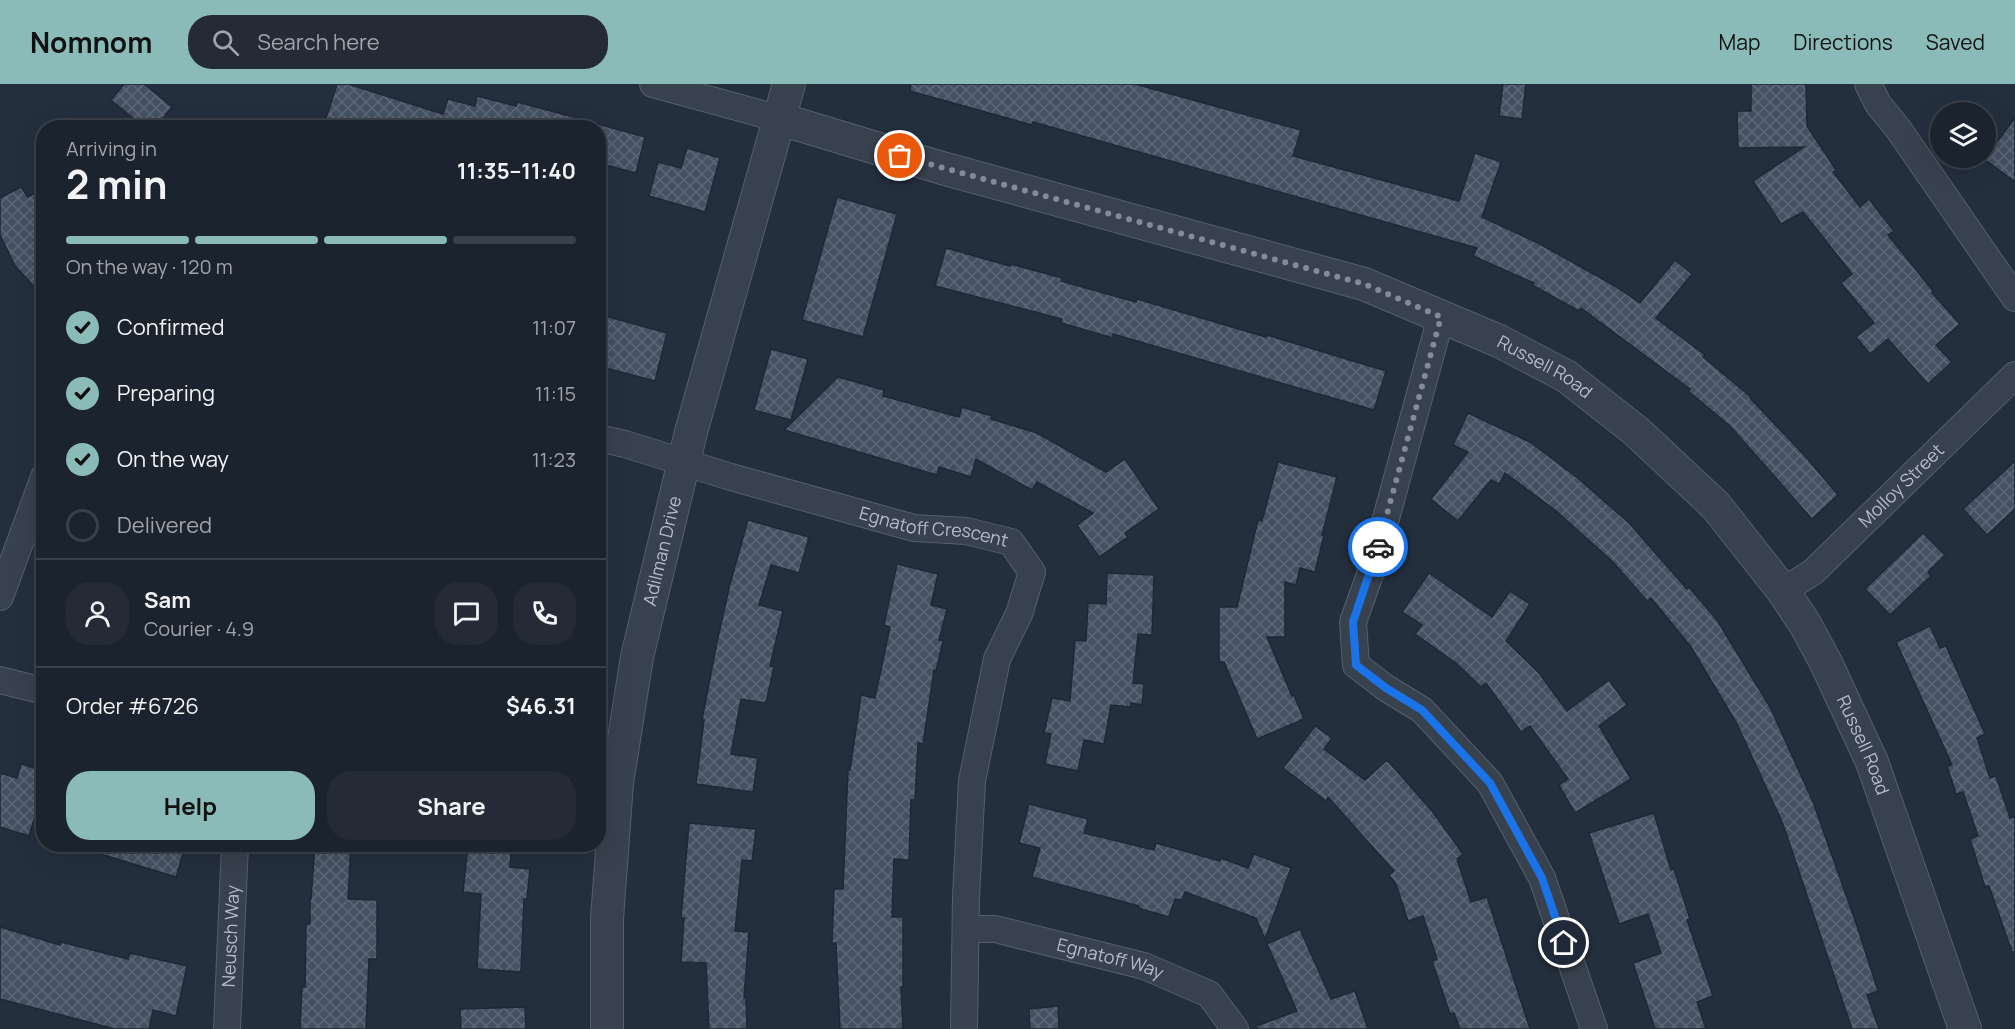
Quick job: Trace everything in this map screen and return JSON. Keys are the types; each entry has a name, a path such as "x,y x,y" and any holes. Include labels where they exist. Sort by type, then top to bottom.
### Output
{"street":[{"path":"653,84 780,119"},
{"name":"Adilman Drive","path":"607,1029 607,919 617,783 637,657 684,463 789,84"},
{"path":"1868,84 1878,104 1899,130 2015,298"},
{"name":"Russell Road","path":"780,119 942,168 1364,284 1499,341 1566,375 1636,431 1716,506 1783,591 1805,624 1826,663 1872,762 1965,1029"},
{"path":"1441,317 1372,566 1353,622 1356,665 1386,688 1422,710 1490,783 1542,878 1594,1029"},
{"name":"Molloy Street","path":"1783,591 1813,572 2015,375"},
{"path":"606,440 684,463"},
{"name":"Egnatoff Crescent","path":"684,463 914,528 966,531 1011,542 1032,572 1019,614 997,659 972,782 964,1029"},
{"path":"0,597 36,499"},
{"path":"0,680 36,689"},
{"name":"Neusch Way","path":"227,1029 235,852"},
{"name":"Egnatoff Way","path":"966,929 995,929 1144,966 1209,994 1235,1029"}],"building":[{"path":"124,84 144,84 172,107 161,120 135,120 111,100"},
{"path":"337,84 348,84 443,114 448,99 475,106 477,96 516,106 517,102 585,120 326,120"},
{"path":"911,84 1135,84 1301,130 1293,156 1459,201 1475,153 1501,162 1482,217 1538,243 1615,286 1640,303 1675,260 1692,274 1656,318 1705,355 1703,357 1751,397 1838,495 1812,519 1730,426 1688,391 1690,389 1581,308 1579,311 1532,285 1534,283 1473,256 1477,248 1033,122 1032,125 910,91"},
{"path":"1503,84 1526,84 1522,119 1499,116"},
{"path":"1751,84 1806,84 1807,126 1836,170 1833,172 1860,207 1869,199 1894,231 1888,235 1933,291 1932,293 1960,324 1936,345 1952,362 1928,384 1888,339 1870,354 1856,337 1874,323 1841,283 1852,274 1803,212 1781,224 1753,181 1804,147 1738,148 1737,111 1751,111"},
{"path":"2015,118 2015,182 1996,168 1996,143"},
{"path":"606,126 645,137 636,173 606,165"},
{"path":"687,148 720,158 705,212 649,196 658,162 681,168"},
{"path":"21,187 28,197 36,192 36,288 15,266 0,235 0,198"},
{"path":"837,197 897,214 863,337 802,320"},
{"path":"946,248 1062,278 1061,281 1136,302 1137,299 1266,337 1267,335 1386,371 1374,410 1113,334 1113,338 1061,323 1062,319 935,286"},
{"path":"606,316 667,333 655,381 606,368"},
{"path":"771,349 808,359 791,420 754,410"},
{"path":"838,377 884,390 883,396 959,417 962,407 992,416 991,419 1037,433 1106,472 1125,459 1159,509 1125,533 1128,537 1099,557 1077,525 1093,513 1037,482 1032,490 976,459 971,477 939,467 937,475 784,430"},
{"path":"1468,413 1530,442 1579,479 1629,523 1717,620 1770,707 1813,802 1878,991 1867,995 1879,1029 1852,1029 1783,824 1736,722 1691,647 1651,598 1647,601 1613,562 1555,510 1505,473 1499,484 1491,480 1458,521 1431,499 1468,452 1453,445"},
{"path":"2015,461 2015,509 1987,535 1963,509"},
{"path":"1278,462 1337,477 1315,572 1300,568 1296,585 1285,582 1285,637 1267,637 1304,719 1257,739 1224,662 1219,662 1219,607 1237,607 1258,520 1262,521"},
{"path":"748,520 809,537 799,573 771,565 759,605 783,611 770,666 774,667 766,703 741,699 731,754 758,758 753,792 696,784 704,720 702,720 717,642"},
{"path":"1923,533 1945,555 1928,572 1931,576 1890,615 1865,589"},
{"path":"897,564 938,574 931,605 947,609 939,640 943,641 936,671 934,670 923,744 918,743 915,800 911,800 909,860 894,859 892,917 903,917 903,987 901,987 903,1029 840,1029 836,943 832,943 834,889 843,889 848,770 850,770 861,695 875,698 890,627 884,625"},
{"path":"1107,573 1154,575 1152,635 1138,634 1133,683 1144,684 1142,705 1131,703 1131,707 1111,705 1104,744 1084,740 1078,771 1045,764 1051,734 1044,733 1052,698 1070,701 1075,640 1086,641 1088,603 1106,604"},
{"path":"1429,573 1492,617 1510,591 1530,604 1506,641 1539,673 1567,711 1609,680 1627,705 1599,726 1631,779 1575,813 1559,785 1568,779 1530,726 1521,732 1486,683 1481,687 1456,663 1415,634 1422,625 1402,612"},
{"path":"1930,626 1940,648 1946,646 1985,734 1977,738 1990,778 1996,776 2010,818 2015,817 2015,952 2012,952 1989,886 1985,887 1970,839 1978,836 1963,792 1956,794 1947,766 1952,765 1896,642"},
{"path":"1315,726 1332,738 1324,749 1365,780 1387,760 1433,812 1463,854 1457,859 1471,902 1487,897 1530,1029 1460,1029 1454,1013 1450,1014 1432,961 1437,959 1423,916 1408,921 1396,884 1389,875 1394,871 1328,797 1326,801 1283,768"},
{"path":"21,764 36,769 36,814 29,836 0,827 0,773 17,778"},
{"path":"1029,804 1088,819 1084,833 1154,850 1156,843 1220,861 1221,858 1248,868 1254,854 1291,868 1265,939 1256,918 1185,892 1182,900 1175,899 1169,917 1138,908 1139,906 1032,877 1040,848 1019,843"},
{"path":"1654,813 1671,870 1674,869 1690,919 1687,920 1713,996 1697,1002 1706,1029 1655,1029 1633,963 1661,953 1648,914 1619,924 1589,833"},
{"path":"689,823 756,829 752,861 742,860 735,931 749,932 744,998 746,998 747,1029 709,1029 706,963 681,962 684,918 681,918"},
{"path":"94,852 184,852 176,877"},
{"path":"314,852 351,852 348,899 377,900 377,959 369,959 366,1029 300,1029 302,987 305,987 306,924 310,924"},
{"path":"467,852 511,852 510,867 530,869 527,899 524,899 521,972 477,969 481,894 463,892"},
{"path":"0,927 60,945 61,942 128,959 130,953 187,966 176,1016 153,1010 149,1029 115,1029 0,999"},
{"path":"1300,929 1331,999 1355,991 1368,1029 1257,1029 1256,1026 1297,1011 1267,944"},
{"path":"1058,1006 1059,1029 1030,1029 1029,1009"},
{"path":"525,1007 526,1029 461,1029 460,1009"}],"way so far":[{"path":"900,156 1364,284 1441,317 1378,547"}],"route":[{"path":"1378,547 1353,622 1356,665 1386,688 1422,710 1490,783 1542,878 1564,943"}]}
